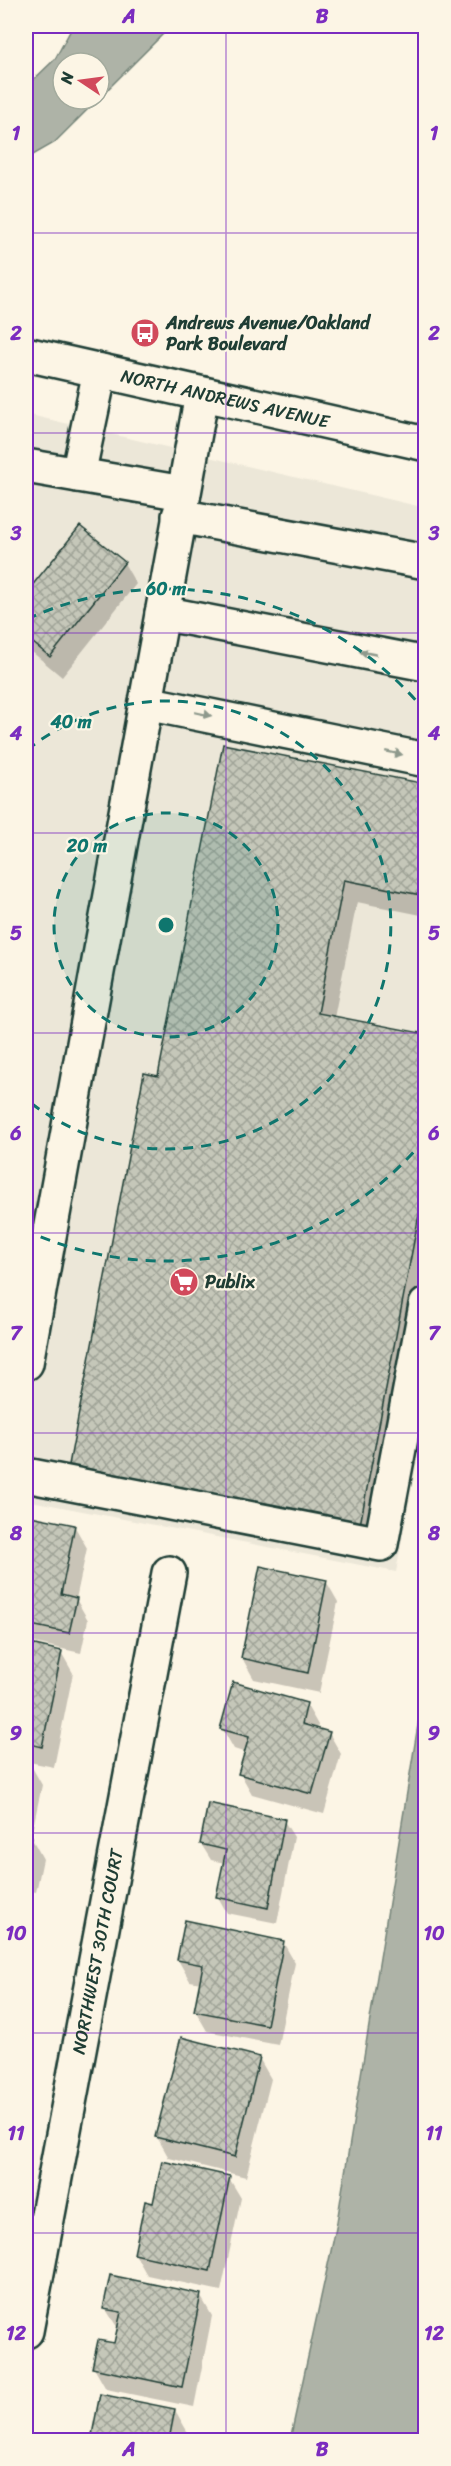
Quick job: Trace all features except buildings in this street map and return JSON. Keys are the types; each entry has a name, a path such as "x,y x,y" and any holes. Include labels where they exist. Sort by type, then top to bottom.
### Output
{"street":[{"name":"NORTH ANDREWS AVENUE","path":"26,354 426,444"},
{"path":"78,475 100,371"},
{"path":"26,1363 202,394"},
{"path":"26,466 78,475 181,505 426,562"},
{"path":"162,613 426,664"},
{"path":"146,703 426,760"},
{"path":"26,1475 381,1544 426,1305"},
{"name":"NORTHWEST 30TH COURT","path":"26,2331 169,1573"}],"shaded area":[{"path":"73,26 171,26 111,86 111,51 59,51"},
{"path":"51,63 51,111 86,111 54,143 26,159 26,87"},
{"path":"26,414 426,508 426,1411 396,1572 26,1500"},
{"path":"425,1682 425,2440 290,2440 336,2228"}],"place":[{"name":"Andrews Avenue/Oakland Park Boulevard","path":"145,333"},
{"name":"Publix","path":"184,1282"}]}
